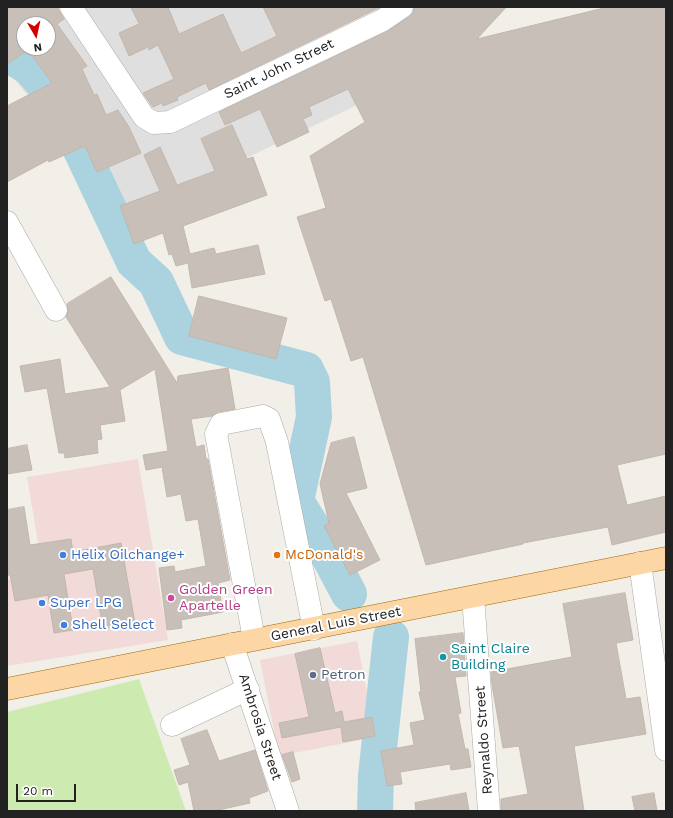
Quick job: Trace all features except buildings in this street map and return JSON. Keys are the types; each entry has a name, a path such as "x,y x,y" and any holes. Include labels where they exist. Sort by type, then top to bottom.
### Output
{"main road":[{"name":"General Luis Street","path":"7,689 155,661 232,644 314,629 666,558"}],"street":[{"name":"Saint John Street","path":"75,8 144,117 154,123 170,122 383,20 402,7"},
{"path":"7,222 56,310"},
{"path":"254,640 216,434 221,424 262,416 269,419 277,442 314,629"},
{"path":"640,563 666,750"},
{"name":"Reynaldo Street","path":"473,597 489,811"},
{"name":"Ambrosia Street","path":"232,644 288,811"},
{"path":"172,725 248,689"}],"shaded area":[{"path":"7,7 508,7 444,70 422,74 125,216 7,70"},
{"path":"138,459 168,640 7,666 7,580 43,573 27,477"},
{"path":"357,641 376,737 279,756 260,660"}],"green space":[{"path":"139,679 186,811 7,811 7,712"}],"waterway":[{"path":"7,49 14,58 30,68 51,92 67,129 72,131 134,262 156,282 182,337 306,370 312,382 314,417 296,501 322,543 349,594"},
{"path":"375,811 376,776 391,637"}],"place":[{"name":"Helix Oilchange+","path":"63,555"},
{"name":"McDonald's","path":"277,555"},
{"name":"Golden Green Apartelle","path":"171,598"},
{"name":"Super LPG","path":"42,603"},
{"name":"Shell Select","path":"64,625"},
{"name":"Saint Claire Building","path":"443,657"},
{"name":"Petron","path":"313,675"}]}
